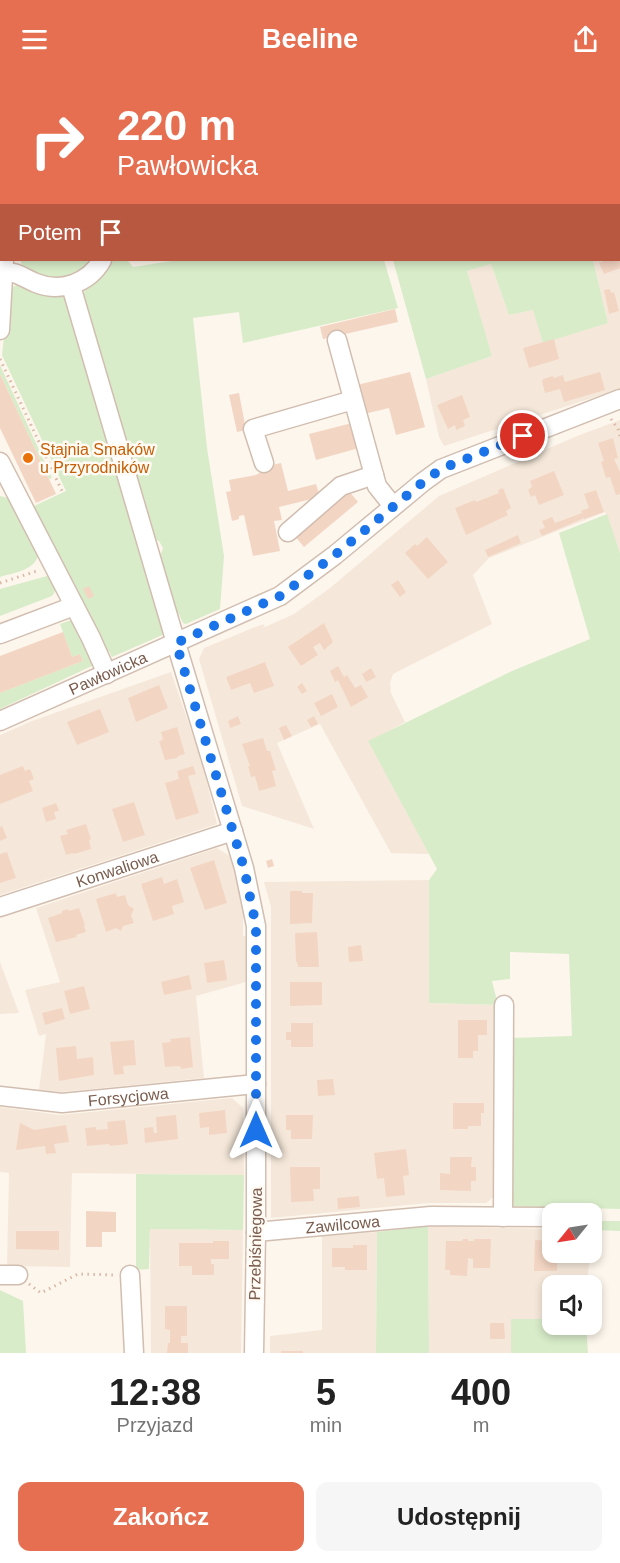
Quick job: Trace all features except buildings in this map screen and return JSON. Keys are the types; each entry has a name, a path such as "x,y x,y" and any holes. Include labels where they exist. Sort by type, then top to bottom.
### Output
{"street":[{"path":"0,330 3,269 45,286 61,287 71,286 88,276 101,261"},
{"name":"Przebiśniegowa","path":"71,286 244,868 256,926 254,1353"},
{"path":"337,340 377,486 393,506"},
{"name":"Pawłowicka","path":"0,721 280,596 443,468 620,399"},
{"path":"264,463 254,429 353,400"},
{"path":"0,462 91,638 107,674"},
{"path":"288,532 341,486 374,475"},
{"path":"0,634 74,606"},
{"name":"Konwaliowa","path":"0,907 232,831"},
{"path":"503,1217 504,1005"},
{"name":"Forsycjowa","path":"0,1096 62,1104 256,1084"},
{"name":"Zawilcowa","path":"255,1232 431,1216 542,1217"},
{"path":"130,1275 134,1353"}],"path":[{"path":"0,359 62,491"},
{"path":"0,583 33,573 52,564"},
{"path":"9,1275 41,1293 78,1274 130,1275"}],"shaded area":[{"path":"593,261 620,261 620,389 444,446 439,437 426,379 492,356 466,271 491,264 509,315 533,310 608,323"},
{"path":"620,420 620,553 605,512 489,558 473,575 492,624 393,674 390,683 391,693 405,722 369,742 429,854 391,853 320,724 277,743 314,829 242,806 199,659 204,648 263,624 265,627 294,614 330,588 439,496 577,436"},
{"path":"171,672 202,762 217,824 0,895 0,735 32,721"},
{"path":"217,848 231,857 243,911 243,936 246,936 246,982 196,996 204,1078 62,1092 39,1090 46,1034 39,1036 25,990 60,982 36,908"},
{"path":"429,880 429,1003 498,1005 498,1193 486,1203 429,1203 271,1218 271,907 264,882"},
{"path":"0,962 19,1013 0,1014"},
{"path":"232,1098 243,1108 244,1175 72,1173 70,1267 7,1266 9,1173 0,1172 0,1107 60,1115"},
{"path":"428,1226 542,1229 542,1263 589,1263 588,1275 542,1275 542,1319 511,1319 511,1353 429,1353"},
{"path":"150,1229 243,1230 241,1353 151,1353"},
{"path":"377,1232 376,1353 270,1353 270,1336 322,1330 322,1236"}],"green space":[{"path":"20,261 95,261 78,276 45,280 23,267"},
{"path":"112,261 128,261 133,267 172,261 384,261 398,308 243,343 239,312 193,318 207,448 224,556 220,609 186,624 183,623 175,609 156,558 161,554 163,548 159,541 151,538 103,361 83,297 88,284"},
{"path":"393,261 593,261 608,323 543,343 533,310 509,315 491,264 467,271 492,356 426,379"},
{"path":"18,284 50,291 67,299 167,633 112,657 109,651 103,653 34,506 66,491 2,355 9,294"},
{"path":"0,365 52,478 49,479 0,374"},
{"path":"0,496 9,498 39,553 37,559 29,567 0,577"},
{"path":"607,514 620,553 620,1209 602,1209 602,1203 542,1203 542,1207 509,1206 511,1038 572,1036 569,954 510,952 510,979 492,981 498,1005 429,1003 429,880 437,869 368,741 512,671 590,639 559,533"},
{"path":"47,576 56,584 52,596 0,616 0,589"},
{"path":"74,619 96,664 0,709 0,693 83,661 80,654 72,657 60,624"},
{"path":"136,1174 244,1175 243,1230 150,1229 149,1269 136,1270"},
{"path":"602,1221 620,1221 620,1231 602,1230"},
{"path":"428,1226 429,1353 376,1353 377,1232"},
{"path":"0,1290 23,1301 26,1353 0,1353"},
{"path":"511,1319 542,1319 542,1335 587,1335 588,1353 511,1353"}],"place":[{"name":"Stajnia Smaków u Przyrodników","path":"28,458"}],"route":[{"path":"256,1130 256,926 244,868 176,643 280,596 335,555 441,469 523,436"}]}
